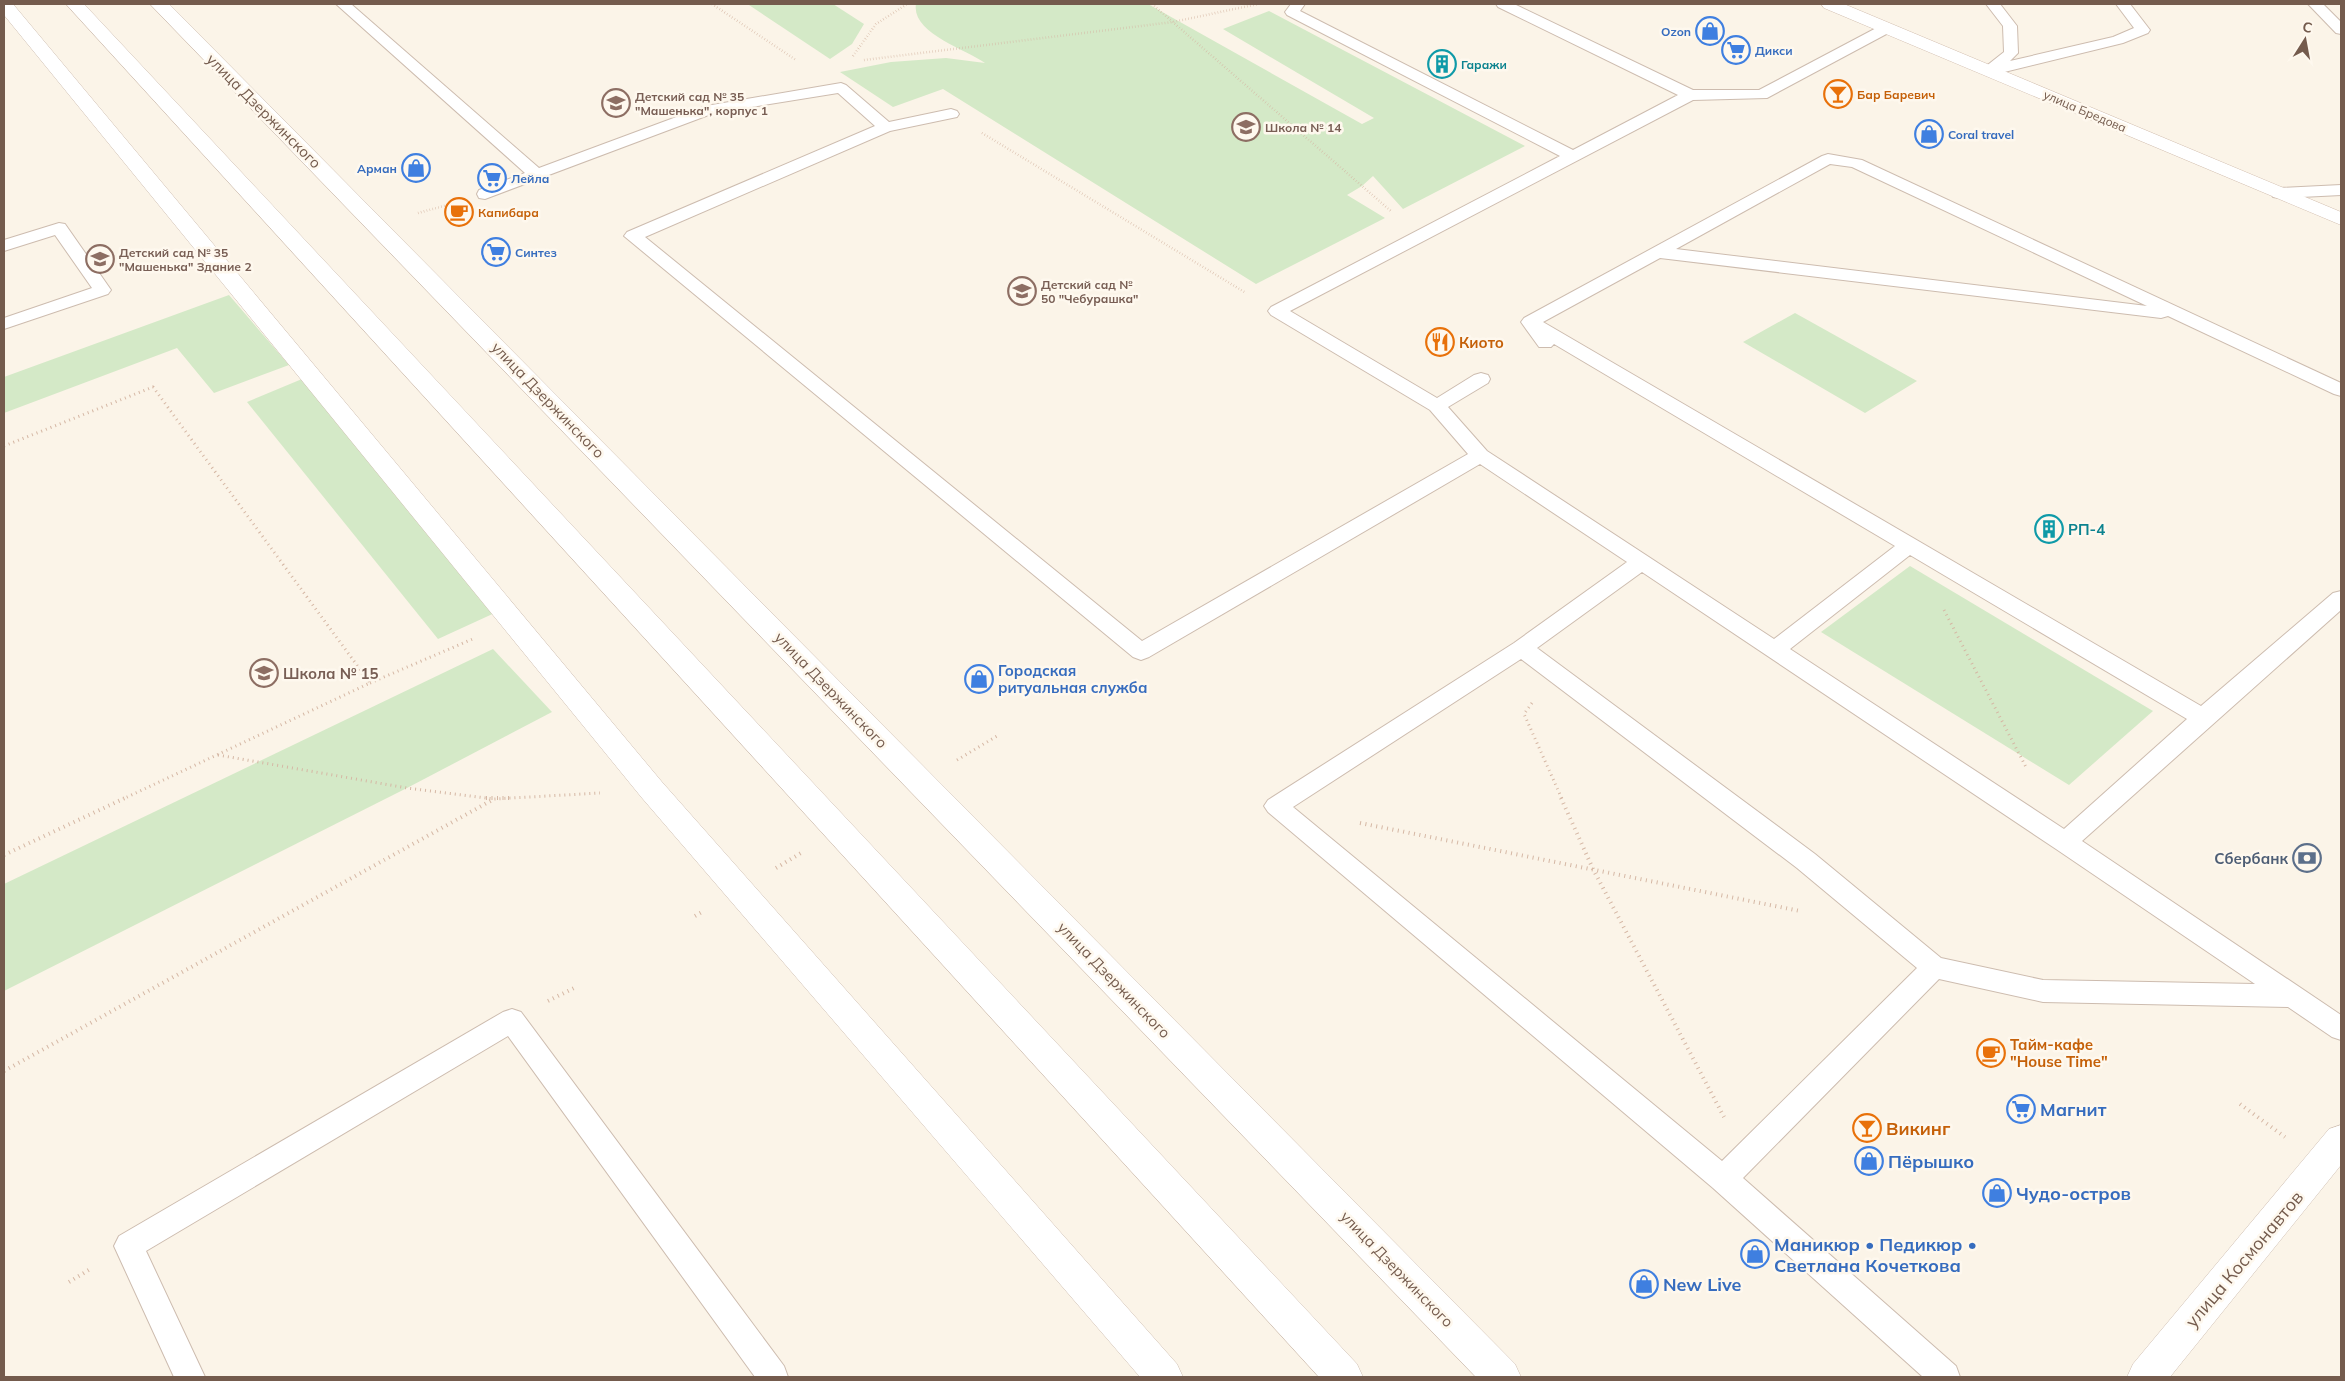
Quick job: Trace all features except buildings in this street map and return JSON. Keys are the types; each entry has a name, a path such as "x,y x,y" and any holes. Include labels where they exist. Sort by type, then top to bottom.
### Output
{"street":[{"path":"4,4 652,790 1164,1377"},
{"path":"76,4 1344,1377"},
{"name":"улица Дзержинского","path":"159,4 1502,1377"},
{"name":"улица Бредова","path":"1830,4 2341,219"},
{"name":"улица Космонавтов","path":"2146,1377 2332,1152"}],"lane":[{"path":"344,4 537,175"},
{"path":"1298,4 1292,12 1572,156"},
{"path":"1503,4 1690,95 1762,95 1887,28"},
{"path":"1988,71 2011,53 2010,26 1993,4"},
{"path":"1988,71 2118,40 2143,30 2123,4"},
{"path":"2315,4 2341,30"},
{"path":"485,194 712,109 841,88 886,127"},
{"path":"1277,311 1690,95"},
{"path":"950,114 886,127 633,236 1141,652 1480,455"},
{"path":"1530,322 1828,158 1856,163 2341,390"},
{"path":"2279,193 2341,190"},
{"path":"4,246 59,228 102,290 4,324"},
{"path":"1656,252 2182,316"},
{"path":"1277,311 1437,406 1480,455 2065,842 2341,1029"},
{"path":"1530,322 1545,343"},
{"path":"1530,322 2203,718"},
{"path":"1437,406 1481,379"},
{"path":"1774,650 1910,545"},
{"path":"1642,562 1522,648 1276,806 1724,1179 1945,1377"},
{"path":"2065,842 2341,598"},
{"path":"1522,648 1806,861 1934,967 2043,991 2291,996"},
{"path":"1724,1179 1934,967"},
{"path":"190,1377 129,1246 512,1020 773,1377"}],"path":[{"path":"712,4 798,61"},
{"path":"1152,4 1420,237"},
{"path":"858,61 1173,22 1260,4"},
{"path":"950,114 1277,311"},
{"path":"4,446 153,387 370,683"},
{"path":"1942,606 2029,772"},
{"path":"4,855 370,683 513,621"},
{"path":"1554,672 1524,714 1593,869 1745,1157"},
{"path":"217,755 407,788 494,799 652,790"},
{"path":"4,1071 494,799"},
{"path":"1353,821 1809,913"},
{"path":"2240,1104 2332,1152"}],"green space":[{"path":"833,4 864,24 852,44 830,59 749,5"},
{"name":"Школа № 14","path":"916,4 1148,4 1362,124 1374,118 1223,29 1269,11 1525,146 1403,209 1373,176 1362,186 1347,195 1385,218 1256,284 943,89 893,107 840,72 891,62 946,58 985,63 931,32 922,23 917,14"},
{"path":"229,295 289,365 214,393 177,348 4,413 4,377"},
{"path":"1795,313 1917,381 1865,413 1743,342"},
{"path":"302,379 499,611 438,639 247,402"},
{"path":"1910,566 2153,711 2069,785 1821,632"},
{"path":"493,649 552,712 407,788 4,991 4,884"}],"place":[{"name":"Ozon","path":"1710,31"},
{"name":"Дикси","path":"1736,50"},
{"name":"Гаражи","path":"1442,64"},
{"name":"Бар Баревич","path":"1838,94"},
{"name":"Детский сад № 35 \"Машенька\", корпус 1","path":"616,103"},
{"name":"Школа № 14","path":"1246,127"},
{"name":"Coral travel","path":"1929,134"},
{"name":"Арман","path":"416,168"},
{"name":"Лейла","path":"492,178"},
{"name":"Капибара","path":"459,212"},
{"name":"Синтез","path":"496,252"},
{"name":"Детский сад № 35 \"Машенька\" Здание 2","path":"100,259"},
{"name":"Детский сад № 50 \"Чебурашка\"","path":"1022,291"},
{"name":"Киото","path":"1440,342"},
{"name":"РП-4","path":"2049,529"},
{"name":"Школа № 15","path":"264,673"},
{"name":"Городская ритуальная служба","path":"979,679"},
{"name":"Сбербанк","path":"2307,858"},
{"name":"Тайм-кафе \"House Time\"","path":"1991,1053"},
{"name":"Магнит","path":"2021,1109"},
{"name":"Викинг","path":"1867,1128"},
{"name":"Пёрышко","path":"1869,1161"},
{"name":"Чудо-остров","path":"1997,1193"},
{"name":"Маникюр • Педикюр • Светлана Кочеткова","path":"1755,1254"},
{"name":"New Live","path":"1644,1284"}]}
